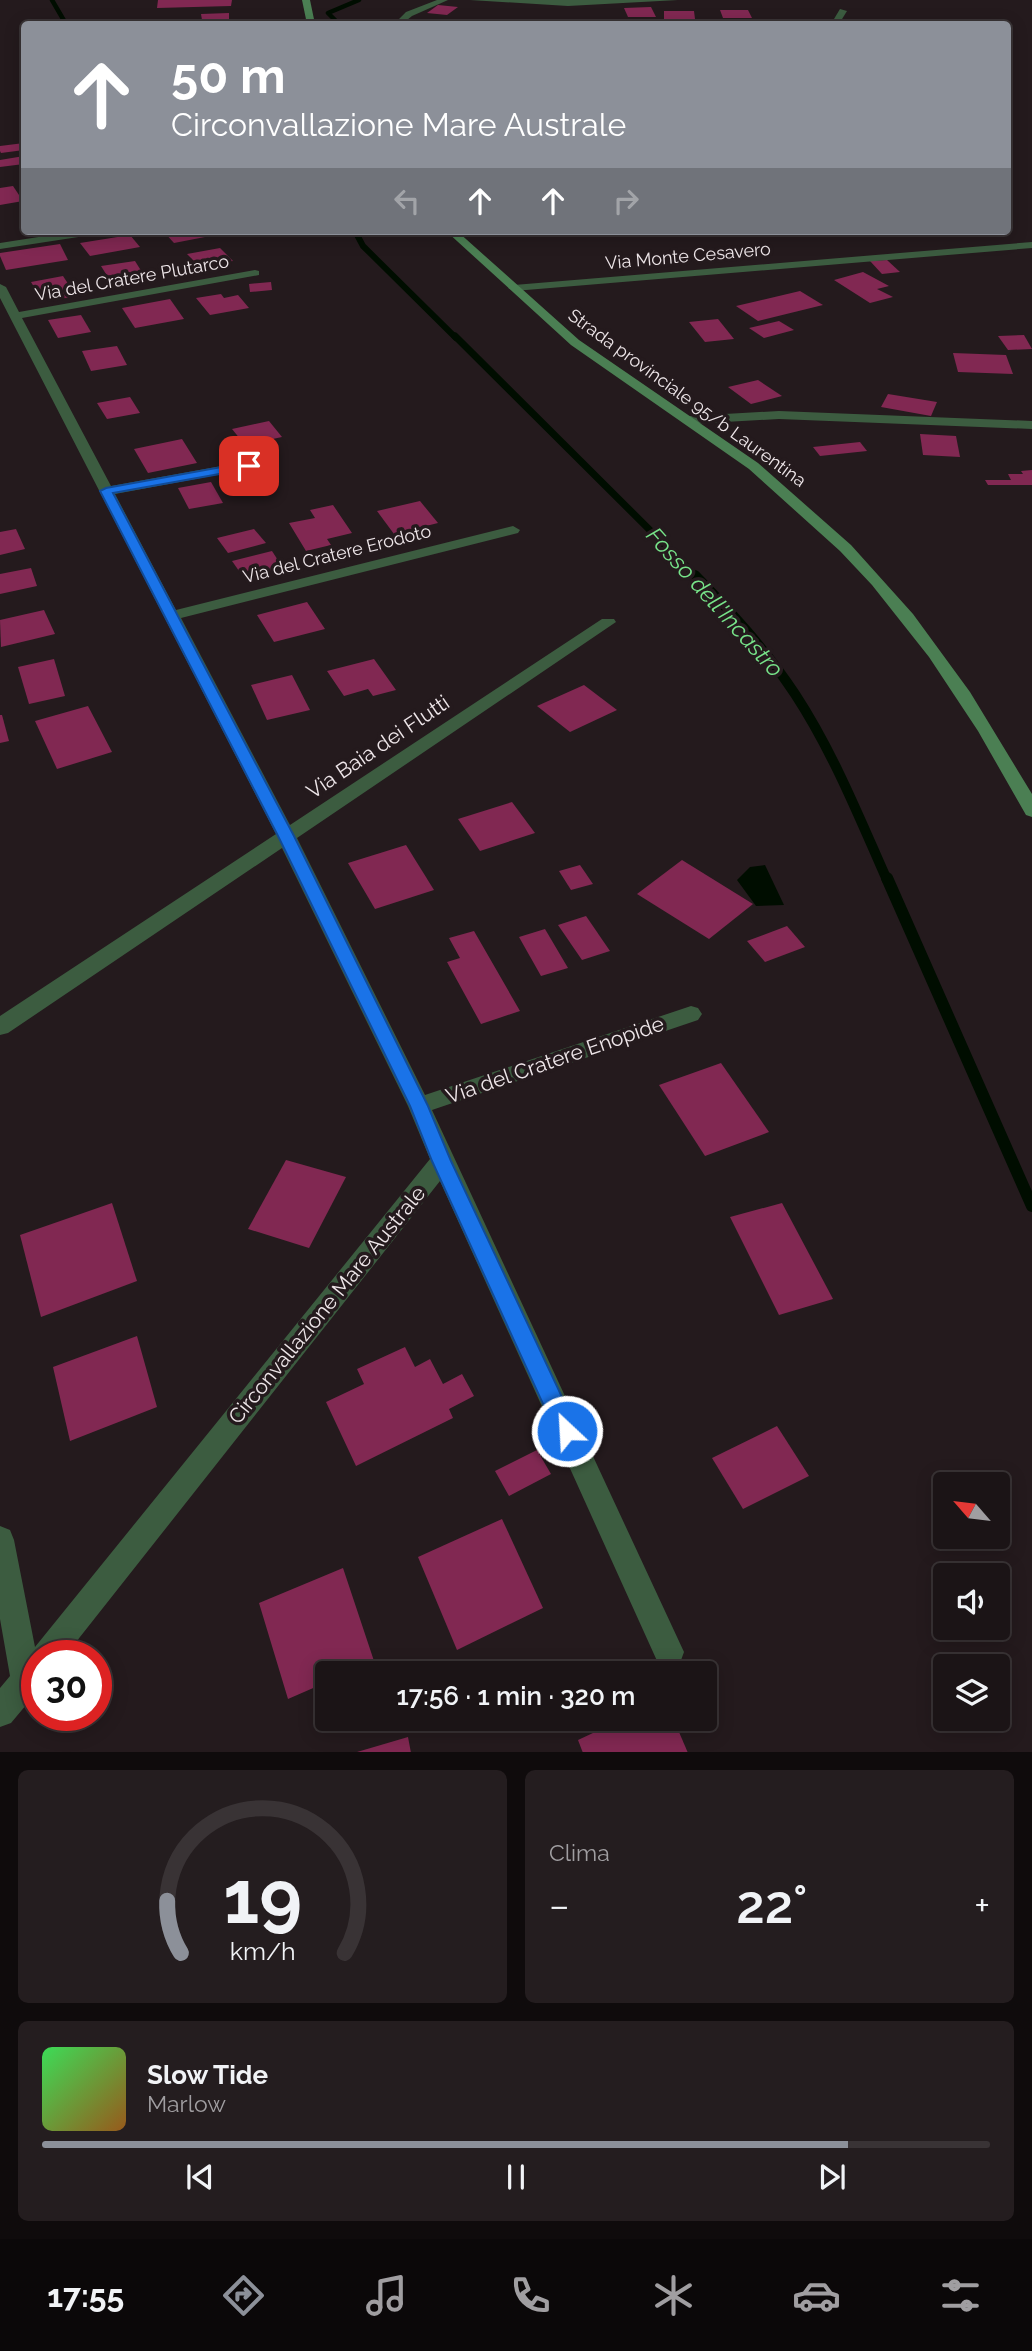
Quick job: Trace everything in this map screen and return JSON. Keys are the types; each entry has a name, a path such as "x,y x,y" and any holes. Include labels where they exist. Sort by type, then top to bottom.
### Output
{"main road":[{"path":"306,0 310,21"},
{"name":"Strada provinciale 95/b Laurentina","path":"456,235 594,357 690,420 811,515 907,615 972,706 1032,811"}],"street":[{"path":"401,21 409,14 444,0"},
{"path":"474,0 568,4 674,0"},
{"path":"837,21 843,11"},
{"path":"0,246 72,235"},
{"name":"Via Monte Cesavero","path":"514,288 1032,245"},
{"name":"Via del Cratere Plutarco","path":"15,316 255,274"},
{"path":"0,287 286,836 419,1106 669,1652"},
{"path":"690,420 779,415 1032,425"},
{"path":"106,491 249,466"},
{"name":"Via del Cratere Erodoto","path":"171,616 513,530"},
{"name":"Via Baia dei Flutti","path":"0,1027 608,622"},
{"name":"Via del Cratere Enopide","path":"419,1106 691,1014"},
{"name":"Circonvallazione Mare Australe","path":"59,1640 442,1161"},
{"path":"0,1540 23,1640"},
{"path":"0,1713 21,1687"}],"shaded area":[{"path":"765,865 784,905 756,906 737,880 750,867"}],"building":[{"path":"158,0 232,0 231,6 157,8"},
{"path":"438,5 458,7 447,15 427,13"},
{"path":"651,7 656,17 628,17 624,8"},
{"path":"720,10 748,10 752,18 723,18"},
{"path":"664,11 694,11 695,19 664,20"},
{"path":"229,13 229,19 202,20 201,14"},
{"path":"21,143 21,150 1,153 0,146"},
{"path":"21,156 21,164 0,167 0,160"},
{"path":"13,186 21,201 0,205 0,188"},
{"path":"130,235 140,247 90,256 80,243"},
{"path":"167,235 205,237 174,243"},
{"path":"60,244 68,260 6,270 0,256 0,253"},
{"path":"220,248 233,261 200,267 187,254"},
{"path":"887,260 900,272 882,274 870,261"},
{"path":"135,261 145,277 111,282 101,266"},
{"path":"863,272 889,286 877,289 893,297 870,303 834,280"},
{"path":"63,276 76,296 54,300 50,293 39,295 31,282"},
{"path":"271,282 272,290 250,292 249,284"},
{"path":"800,291 823,305 758,321 736,306"},
{"path":"221,294 224,298 238,295 249,308 210,315 196,298"},
{"path":"170,299 184,319 135,328 122,308"},
{"path":"81,315 91,332 58,338 48,320"},
{"path":"718,319 734,339 705,342 689,322"},
{"path":"779,321 794,330 764,338 749,328"},
{"path":"1024,335 1032,349 1008,350 998,336"},
{"path":"117,346 127,365 91,371 82,351"},
{"path":"953,353 1006,355 1013,374 958,372"},
{"path":"758,380 782,396 751,404 728,387"},
{"path":"888,394 937,402 931,416 881,407"},
{"path":"130,397 140,413 107,419 97,403"},
{"path":"269,421 282,437 245,445 232,429"},
{"path":"920,434 956,436 960,457 923,455"},
{"path":"182,439 197,463 148,473 134,449"},
{"path":"860,442 867,451 820,456 813,447"},
{"path":"1032,470 1032,485 988,485 985,480 1011,480 1008,474 1023,474 1021,471"},
{"path":"211,482 223,503 189,509 178,488"},
{"path":"420,501 438,523 394,534 377,511"},
{"path":"333,505 352,533 327,539 331,545 306,551 289,523 315,518 310,510"},
{"path":"16,529 25,549 0,555 0,532"},
{"path":"254,529 266,543 228,553 217,538"},
{"path":"272,551 283,568 244,578 232,561"},
{"path":"31,568 37,586 0,594 0,574"},
{"path":"307,602 325,629 274,642 257,615"},
{"path":"44,610 55,634 1,647 0,620"},
{"path":"54,659 65,696 29,704 18,667"},
{"path":"374,659 396,690 373,696 368,689 344,696 327,671"},
{"path":"292,675 310,710 267,720 251,685"},
{"path":"584,685 617,710 570,732 537,706"},
{"path":"88,706 112,752 57,769 35,721"},
{"path":"0,715 9,741 0,743"},
{"path":"512,802 535,833 480,851 458,819"},
{"path":"406,845 434,890 375,909 348,863"},
{"path":"682,860 753,904 709,939 637,894"},
{"path":"580,865 593,884 571,890 559,871"},
{"path":"586,916 610,951 582,960 558,925"},
{"path":"787,926 805,947 765,962 747,941"},
{"path":"545,929 568,968 541,976 519,937"},
{"path":"474,931 520,1011 481,1024 447,962 460,958 449,938"},
{"path":"721,1063 769,1132 705,1156 659,1085"},
{"path":"286,1160 346,1177 309,1248 248,1229"},
{"path":"112,1203 137,1281 41,1317 20,1235"},
{"path":"782,1203 833,1299 779,1315 730,1217"},
{"path":"137,1336 157,1407 70,1441 53,1367"},
{"path":"405,1347 415,1367 430,1359 443,1384 462,1374 474,1396 449,1409 453,1418 356,1466 326,1402 364,1384 357,1369"},
{"path":"777,1426 809,1476 743,1509 712,1458"},
{"path":"537,1450 551,1474 509,1496 495,1471"},
{"path":"502,1519 543,1608 457,1650 418,1557"},
{"path":"343,1568 374,1661 315,1661 315,1687 288,1699 259,1603"},
{"path":"597,1731 679,1731 688,1752 583,1752 578,1740"},
{"path":"408,1737 411,1752 357,1752"}],"waterway":[{"name":"Fosso dell'Incastro","path":"52,0 64,21"},
{"path":"336,21 328,13 359,0"},
{"name":"Fosso dell'Incastro","path":"357,235 363,246 456,338"},
{"name":"Fosso dell'Incastro","path":"455,336 695,575"},
{"name":"Fosso dell'Incastro","path":"695,575 748,632 809,716 856,809 887,880"},
{"name":"Fosso dell'Incastro","path":"887,878 1032,1206"}],"route":[{"path":"249,466 106,491 286,836 419,1106 567,1431"}]}
